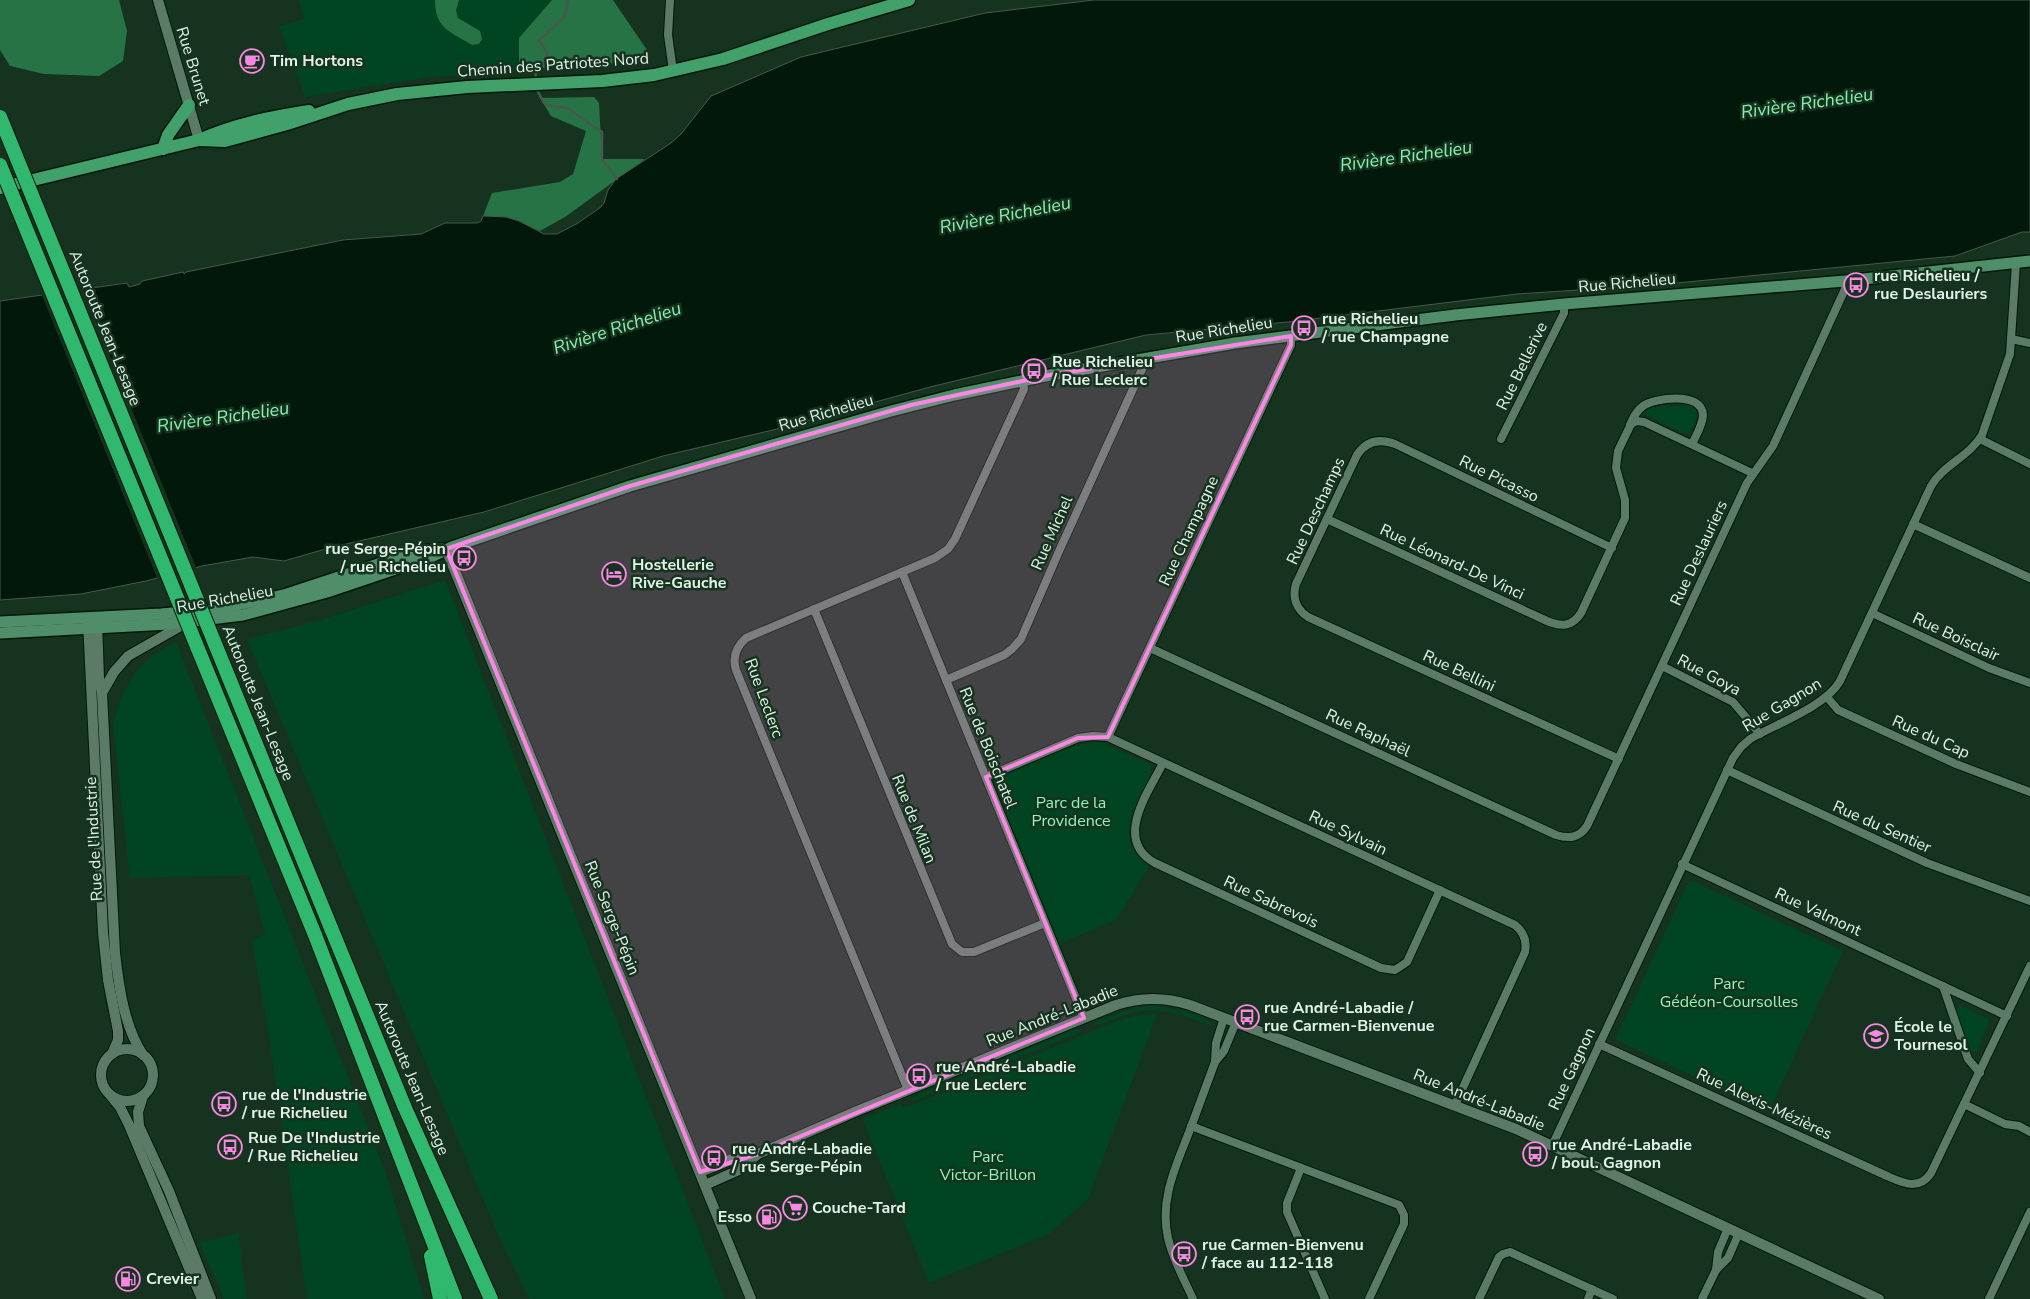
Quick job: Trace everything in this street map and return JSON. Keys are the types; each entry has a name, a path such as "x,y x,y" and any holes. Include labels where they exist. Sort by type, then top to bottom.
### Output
{"highway":[{"name":"Autoroute Jean-Lesage","path":"0,117 404,1108 490,1299"},
{"path":"0,165 314,935 423,1214 454,1299"},
{"path":"423,1214 440,1299"}],"main road":[{"name":"Chemin des Patriotes Nord","path":"0,188 199,140 225,141 287,124 341,106 387,96 419,91 627,79 673,71 723,59 828,24 909,0"},
{"path":"163,149 168,135 189,105"},
{"name":"Rue Richelieu","path":"0,622 186,623 229,618 292,603 662,477 905,407 1023,381 1142,359 1291,336 1455,315 1845,281 2030,261"},
{"name":"Rue Richelieu","path":"0,632 206,610 259,601 418,551 446,549"}],"street":[{"name":"Rue Brunet","path":"158,0 199,140"},
{"path":"670,0 668,35 673,71"},
{"name":"Rue Gagnon","path":"1552,1146 1726,770 1741,747 1760,734 1827,697 1840,681 1936,478 1980,439 2005,372 2012,339 2016,263"},
{"name":"Rue Deslauriers","path":"1576,836 1587,826 1752,473 1768,455 1773,446 1845,289 1845,281"},
{"name":"Rue Bellerive","path":"1501,439 1564,312 1564,304"},
{"name":"Rue Champagne","path":"1108,737 1292,345 1291,336"},
{"path":"2012,339 2030,343"},
{"name":"Rue Michel","path":"946,680 1004,655 1012,650 1021,639 1060,548 1144,367 1142,359"},
{"name":"Rue Leclerc","path":"908,1090 734,663 737,649 746,638 939,556 953,542 1024,389 1023,381"},
{"path":"1612,548 1622,526 1625,513 1625,500 1616,464 1618,451 1636,412 1648,403 1690,399 1700,405 1703,413 1702,422 1692,444"},
{"path":"1628,428 1633,423 1642,422 1752,473"},
{"path":"1980,439 2030,464"},
{"name":"Rue Picasso","path":"1374,441 1384,440 1395,444 1612,548"},
{"name":"Rue Deschamps","path":"1295,600 1296,584 1359,452 1364,446 1374,441"},
{"name":"Rue Léonard-De Vinci","path":"1327,519 1552,623 1567,625 1575,621 1581,614 1612,548"},
{"path":"1913,524 2030,578"},
{"name":"Rue Serge-Pépin","path":"446,549 751,1299"},
{"name":"Rue de Boischatel","path":"902,572 1084,1018"},
{"name":"Rue Bellini","path":"1295,600 1300,610 1308,617 1619,759"},
{"name":"Rue de Milan","path":"814,609 952,944 962,952 974,952 1045,923"},
{"name":"Rue Boisclair","path":"1872,613 1988,668 2030,683"},
{"name":"Rue de l'Industrie","path":"92,622 102,694 115,953 132,1037 143,1055"},
{"name":"Rue de l'Industrie","path":"92,622 104,945 108,980 118,1031 118,1040 112,1054"},
{"path":"102,694 114,672 128,656 186,623"},
{"name":"Rue Raphaël","path":"1150,648 1556,834 1567,838 1576,836"},
{"name":"Rue Goya","path":"1662,666 1733,702 1760,734"},
{"name":"Rue du Cap","path":"1827,697 1838,710 1956,764 2030,792"},
{"name":"Rue Sylvain","path":"986,777 1078,738 1108,737 1516,925 1522,932 1526,942 1524,955 1455,1105"},
{"name":"Rue Sabrevois","path":"1163,763 1135,822 1135,839 1145,856 1155,864 1381,968 1395,970 1407,962 1440,890"},
{"name":"Rue du Sentier","path":"1726,770 1927,863 2030,901"},
{"name":"Rue Valmont","path":"1682,864 2007,1016"},
{"path":"2030,966 1964,1104 2005,1124 2018,1126 2030,1132"},
{"path":"1943,986 1968,1059 1980,1072"},
{"name":"Rue André-Labadie","path":"700,1172 736,1158 758,1154 908,1090 1125,1002 1150,999 1177,1001 1516,1129 1879,1299"},
{"path":"1193,1299 1170,1246 1166,1217 1167,1194 1215,1062 1216,1043 1224,1018"},
{"path":"1215,1062 1224,1051 1236,1022"},
{"name":"Rue Alexis-Mézières","path":"1599,1044 1906,1184 1919,1184 1931,1173 1964,1104"},
{"path":"202,1299 129,1125 120,1107 104,1088 101,1076 104,1064 112,1054 119,1050 128,1050 143,1055 150,1063 153,1076 150,1088 143,1096 138,1112 139,1126 169,1191 211,1299"},
{"path":"111,1096 127,1102 143,1096"},
{"path":"1191,1126 1394,1203 1401,1208 1404,1212 1405,1221 1369,1299"},
{"name":"Rue André-Labadie","path":"705,1185 739,1170 758,1154"},
{"path":"1301,1168 1287,1203 1287,1212 1325,1299"},
{"path":"1989,1299 2030,1212"},
{"path":"1716,1270 1718,1252 1728,1228"},
{"path":"1702,1299 1716,1270 1728,1258 1740,1234"},
{"path":"1479,1299 1499,1257 1508,1252 1515,1253 1613,1299"},
{"path":"1588,1299 1592,1290"}],"highlighted area":[{"path":"1291,336 1291,345 1108,737 1078,738 986,777 1084,1018 758,1154 700,1172 446,549 630,486 911,405 1050,375"}],"green space":[{"path":"0,0 119,0 127,31 123,61 99,76 44,74 10,66 0,50"},
{"path":"299,0 571,0 581,66 430,77 305,97 279,26 304,19"},
{"path":"435,0 459,0 456,10 458,18 480,31 482,39 479,44 472,45 445,28 438,17"},
{"path":"552,0 613,0 649,53 645,61 519,70 519,38"},
{"path":"594,97 599,103 602,159 645,159 565,217 540,231 513,220 483,216 492,193 560,182 573,174 586,131 551,116 540,98"},
{"path":"1689,405 1696,409 1695,424 1685,434 1646,415 1647,410 1651,408"},
{"path":"445,580 725,1299 529,1299 500,1239 247,639 321,620"},
{"path":"176,642 385,1171 424,1299 307,1299 269,1035 252,941 265,934 249,875 130,878 113,724 122,695 134,674 151,656"},
{"name":"Parc de la Providence","path":"1099,742 1151,766 1151,772 1134,810 1129,829 1133,848 1149,867 1116,920 1060,943 996,783 1002,776 1078,745"},
{"name":"Parc Gédéon-Coursolles","path":"1689,881 1693,881 1843,951 1769,1111 1618,1041 1616,1038"},
{"path":"1150,1006 1175,1009 1194,1014 1209,1021 1213,1026 1172,1013 1151,1010 1130,1013 1093,1025 1095,1022 1128,1010"},
{"path":"1961,1006 1987,1018 1989,1022 1977,1051 1974,1052 1967,1048 1955,1010"},
{"name":"Parc Victor-Brillon","path":"1157,1014 1088,1199 1049,1234 929,1283 863,1119 900,1104 902,1107 913,1105 1115,1022 1134,1016"},
{"path":"1077,1029 1083,1031 913,1101 910,1098"},
{"path":"238,1233 247,1299 224,1299 200,1243"}],"water":[{"name":"Rivière Richelieu","path":"1094,0 2030,0 2030,232 2022,232 1955,256 1656,285 1517,294 1288,322 1146,335 930,387 777,429 663,456 484,512 329,548 284,561 253,557 202,566 146,581 81,594 0,600 0,301 127,283 129,287 140,284 142,281 183,272 184,274 186,272 343,240 421,234 445,223 477,223 481,221 483,216 506,217 519,221 544,234 557,234 578,223 601,207 608,190 616,179 671,143 681,134 711,96 801,57 985,13"}],"pier":[{"path":"82,287 197,570 158,580 41,293"}],"waterway":[{"path":"535,80 536,73 547,59 547,52 539,41 565,16 568,0"},
{"path":"536,88 544,103 567,108 602,132 602,159 617,179"}],"place":[{"name":"Tim Hortons","path":"252,61"},
{"name":"rue Richelieu / rue Deslauriers","path":"1856,285"},
{"name":"rue Richelieu / rue Champagne","path":"1304,328"},
{"name":"Rue Richelieu / Rue Leclerc","path":"1034,371"},
{"name":"rue Serge-Pépin / rue Richelieu","path":"464,558"},
{"name":"Hostellerie Rive-Gauche","path":"614,574"},
{"name":"rue André-Labadie / rue Carmen-Bienvenue","path":"1247,1017"},
{"name":"École le Tournesol","path":"1876,1036"},
{"name":"rue André-Labadie / rue Leclerc","path":"919,1076"},
{"name":"rue de l'Industrie / rue Richelieu","path":"224,1104"},
{"name":"Rue De l'Industrie / Rue Richelieu","path":"230,1147"},
{"name":"rue André-Labadie / boul. Gagnon","path":"1535,1154"},
{"name":"rue André-Labadie / rue Serge-Pépin","path":"714,1158"},
{"name":"Couche-Tard","path":"795,1208"},
{"name":"Esso","path":"769,1217"},
{"name":"rue Carmen-Bienvenu / face au 112-118","path":"1184,1254"},
{"name":"Crevier","path":"128,1279"}]}
